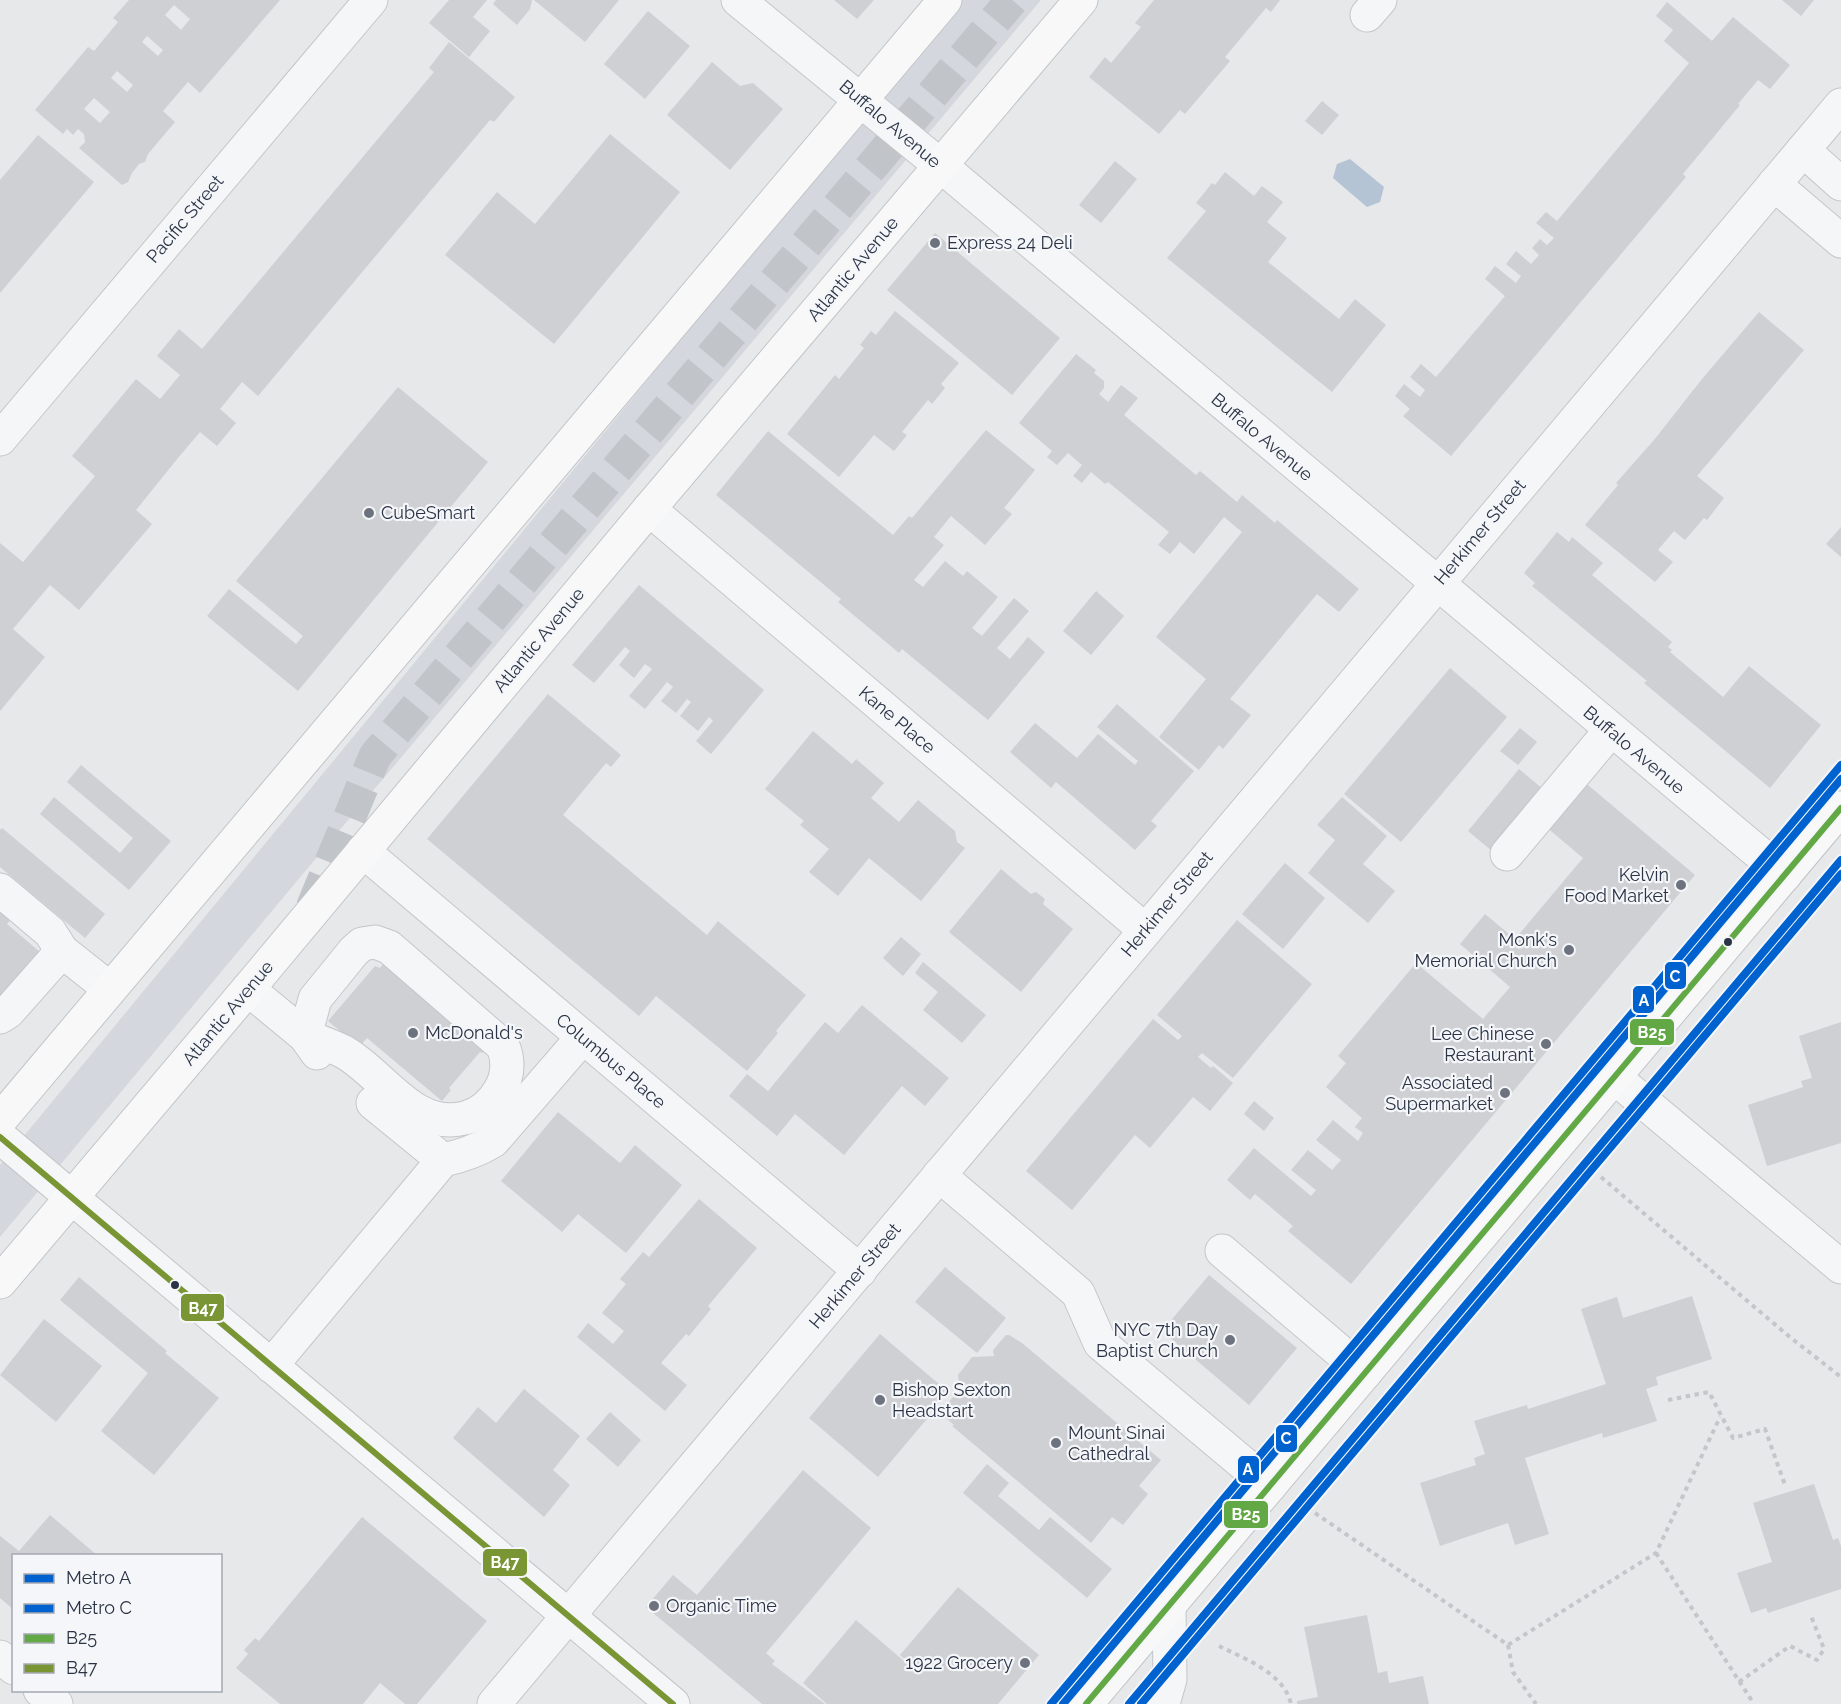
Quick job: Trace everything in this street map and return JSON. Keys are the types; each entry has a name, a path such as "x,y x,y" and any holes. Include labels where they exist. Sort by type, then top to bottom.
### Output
{"main road":[{"path":"0,1120 945,0"},
{"path":"1032,58 1050,0"},
{"name":"Atlantic Avenue","path":"0,1282 1081,0"},
{"path":"1086,1704 1841,808"}],"street":[{"name":"Pacific Street","path":"0,439 371,0"},
{"name":"Buffalo Avenue","path":"738,0 941,166 1785,875"},
{"name":"Herkimer Street","path":"494,1704 1841,105"},
{"path":"1803,150 1841,184"},
{"path":"1774,184 1841,241"},
{"name":"Kane Place","path":"649,510 1145,930"},
{"path":"1506,854 1611,730"},
{"name":"Columbus Place","path":"363,851 860,1271"},
{"path":"0,890 50,932 62,951 110,989"},
{"path":"382,943 495,1038 506,1054 505,1082 495,1098 481,1111 456,1119 434,1118 415,1109 344,1053 305,1036 315,999 354,951 362,944 382,943"},
{"path":"0,1017 8,1012 62,951"},
{"path":"248,989 305,1036 327,1067 443,1160"},
{"path":"271,1366 443,1160 481,1149 492,1141 583,1037"},
{"path":"1614,1077 1841,1267"},
{"path":"0,1137 673,1704"},
{"path":"939,1175 1078,1293 1100,1343 1270,1486"},
{"path":"1222,1251 1365,1373"},
{"path":"1163,1704 1170,1679 1169,1605"},
{"path":"0,1657 12,1666"},
{"path":"42,1692 56,1704"}],"path":[{"path":"1601,1177 1791,1338 1841,1377"},
{"path":"1668,1400 1709,1392 1720,1417 1733,1438 1765,1429 1785,1485"},
{"path":"1508,1645 1656,1553 1720,1417"},
{"path":"1315,1513 1508,1645 1513,1672 1536,1704"},
{"path":"1656,1553 1754,1704"},
{"path":"1739,1682 1790,1646 1817,1659 1824,1649 1811,1616"},
{"path":"1220,1646 1263,1668 1289,1693 1291,1704"}],"shaded area":[{"path":"961,0 1041,0 317,857 0,1237 0,1165"}],"water":[{"path":"1350,159 1384,187 1380,202 1367,207 1333,178 1337,164"}],"building":[{"path":"129,0 280,0 200,93 188,82 163,111 175,122 148,154 145,162 139,164 128,182 122,185 79,148 85,142 84,134 78,129 73,135 67,129 63,134 35,110 88,47 94,51 118,22 113,18","holes":["174,5 190,19 181,30 165,15","147,36 163,50 158,56 142,42","117,71 133,85 127,92 111,78","94,98 110,112 100,123 84,109"]},
{"path":"449,0 487,0 473,17 490,31 469,57 429,23"},
{"path":"496,0 532,0 530,9 517,25 493,4"},
{"path":"534,0 619,0 585,42"},
{"path":"834,0 874,0 857,19"},
{"path":"1154,0 1280,0 1271,12 1266,8 1225,57 1230,61 1185,114 1180,110 1159,134 1089,77 1105,57 1111,63 1141,27 1135,23"},
{"path":"1782,0 1814,0 1801,16"},
{"path":"1667,2 1712,41 1733,17 1790,65 1770,89 1758,80 1683,174 1686,177 1451,456 1403,416 1410,409 1395,396 1404,384 1420,397 1425,390 1410,377 1421,364 1436,377 1505,296 1485,279 1495,266 1516,283 1521,276 1506,264 1516,251 1531,264 1539,255 1532,248 1540,239 1547,245 1554,238 1536,223 1546,212 1557,221 1689,63 1664,41 1673,30 1656,16"},
{"path":"648,11 690,46 645,99 604,64"},
{"path":"449,42 515,97 494,122 490,120 258,396 242,382 220,409 236,423 217,446 200,432 178,458 136,510 152,524 79,610 50,585 13,629 45,657 0,711 0,543 23,562 95,476 72,456 136,379 160,399 180,375 157,356 179,329 202,349 434,72 429,68"},
{"path":"712,62 740,86 753,83 783,109 730,170 667,115"},
{"path":"1322,101 1339,115 1322,135 1305,121"},
{"path":"610,134 680,192 554,344 445,255 497,192 535,224"},
{"path":"38,135 94,182 0,293 0,180"},
{"path":"1115,161 1137,179 1101,223 1079,205"},
{"path":"1225,172 1254,196 1262,186 1283,202 1267,222 1287,238 1268,262 1339,319 1355,299 1386,325 1332,392 1167,258 1206,211 1196,203 1212,183 1215,185"},
{"path":"935,233 1060,338 1012,395 887,290"},
{"path":"895,311 959,363 941,384 945,388 932,404 928,400 902,432 907,435 894,451 874,435 839,477 787,434 835,375 839,379 864,348 860,345 871,331 876,335"},
{"path":"1759,312 1804,350 1697,476 1724,498 1707,520 1704,518 1685,540 1674,531 1658,550 1673,562 1655,582 1585,525 1618,485 1616,483"},
{"path":"1076,354 1096,370 1094,373 1104,381 1104,388 1099,394 1108,402 1121,385 1138,398 1124,415 1196,475 1200,471 1237,502 1242,495 1275,523 1277,520 1359,589 1339,612 1317,594 1230,699 1251,715 1223,749 1219,745 1199,770 1159,737 1206,679 1156,637 1242,532 1224,517 1194,554 1180,542 1170,554 1158,545 1169,532 1108,482 1105,484 1091,472 1082,483 1073,476 1082,465 1068,453 1057,465 1047,457 1052,451 1019,423"},
{"name":"CubeSmart","path":"398,387 488,462 298,691 207,616 229,589 296,644 303,636 236,581"},
{"path":"986,430 1035,470 1004,508 1012,514 985,545 951,516 934,537 944,545 914,580 923,587 945,561 963,576 967,571 998,597 972,628 982,636 1014,598 1029,611 997,648 1010,659 1028,637 1045,652 988,720 902,649 899,653 838,602 841,599 716,495 768,431 893,535 909,516 912,518"},
{"path":"1841,527 1841,557 1826,544"},
{"path":"1557,532 1569,542 1572,537 1603,563 1592,575 1672,642 1668,647 1672,650 1670,652 1723,697 1749,666 1821,725 1770,788 1644,683 1647,681 1532,586 1535,583 1524,573"},
{"path":"639,585 764,690 711,754 696,741 713,721 709,717 698,731 680,716 691,702 687,699 676,713 661,701 673,687 667,682 645,709 629,696 652,669 645,664 634,678 619,665 630,651 625,647 594,683 572,665"},
{"path":"1096,591 1124,616 1091,655 1063,631"},
{"path":"1450,668 1507,717 1401,842 1344,794"},
{"path":"548,694 621,755 611,767 606,763 563,815 707,935 718,921 806,995 747,1071 656,996 639,1016 427,839"},
{"path":"1117,704 1194,771 1151,821 1157,826 1135,850 1056,782 1051,788 1010,752 1035,723 1077,758 1098,734 1135,765 1138,761 1097,727"},
{"path":"1520,728 1537,742 1518,765 1500,751"},
{"path":"813,731 852,764 856,759 884,783 871,798 899,822 918,800 955,831 957,842 965,848 921,901 869,858 838,896 809,872 829,849 800,825 804,821 765,789"},
{"path":"81,765 171,841 129,890 40,814 54,797 120,853 133,838 67,782"},
{"path":"1519,769 1543,789 1492,851 1468,831"},
{"path":"1582,780 1695,875 1351,1284 1288,1231 1293,1226 1255,1194 1250,1200 1227,1180 1254,1148 1311,1196 1316,1190 1291,1170 1308,1150 1332,1170 1341,1160 1316,1140 1333,1120 1358,1141 1363,1133 1355,1127 1362,1118 1326,1087 1346,1063 1338,1056 1416,963 1483,1019 1510,987 1460,944 1485,914 1515,939 1583,858 1545,826"},
{"path":"1342,797 1387,836 1363,864 1395,891 1368,923 1308,873 1335,840 1317,825"},
{"path":"2,828 105,914 85,938 0,867 0,830"},
{"path":"1285,863 1325,898 1283,949 1242,914"},
{"path":"1001,869 1031,894 1036,892 1045,899 1043,904 1073,929 1021,992 949,932"},
{"path":"0,907 13,917 7,924 40,952 0,998"},
{"path":"1237,920 1312,984 1233,1078 1202,1053 1198,1057 1233,1083 1210,1111 1193,1097 1150,1148 1135,1135 1072,1210 1026,1171 1153,1019 1178,1040 1182,1036 1157,1015"},
{"path":"901,937 921,954 903,976 883,958"},
{"path":"386,961 488,1046 449,1088 451,1090 442,1101 367,1038 359,1047 328,1021 375,966 380,968"},
{"path":"923,962 986,1015 962,1043 923,1010 938,992 915,973"},
{"path":"862,1005 949,1078 925,1106 902,1086 844,1155 795,1114 777,1136 729,1096 747,1074 768,1091 825,1022 838,1033"},
{"path":"1841,1022 1841,1143 1767,1166 1748,1105 1803,1087 1801,1081 1812,1078 1799,1036"},
{"path":"1254,1101 1274,1118 1264,1131 1244,1114"},
{"path":"558,1112 620,1163 635,1145 682,1185 626,1253 578,1214 562,1232 501,1181"},
{"path":"699,1199 757,1248 708,1306 711,1309 689,1336 686,1334 661,1363 687,1385 665,1411 577,1337 588,1323 613,1344 624,1331 602,1313 626,1284 620,1279 643,1252 649,1257"},
{"path":"945,1267 1006,1318 977,1353 915,1302"},
{"name":"NYC 7th Day Baptist Church","path":"1209,1275 1297,1348 1249,1405 1162,1331"},
{"path":"79,1277 219,1398 154,1475 101,1431 148,1373 60,1300"},
{"path":"1692,1296 1712,1359 1656,1377 1658,1385 1646,1389 1657,1421 1603,1438 1602,1433 1525,1458 1549,1534 1515,1545 1508,1523 1440,1546 1420,1483 1476,1465 1474,1458 1485,1454 1474,1421 1527,1405 1528,1409 1606,1384 1581,1309 1617,1297 1623,1318"},
{"path":"44,1319 102,1366 56,1422 0,1375"},
{"name":"Bishop Sexton Headstart","path":"880,1334 946,1390 928,1411 931,1414 878,1477 809,1418"},
{"name":"Mount Sinai Cathedral","path":"1006,1335 1022,1343 1161,1460 1139,1486 1148,1494 1123,1525 1112,1517 1091,1543 952,1426 954,1425 942,1415 941,1411 954,1396 960,1396 958,1375 972,1357 994,1356 993,1350"},
{"path":"524,1389 580,1436 553,1470 570,1485 544,1517 453,1438 478,1407 496,1423"},
{"path":"610,1412 641,1440 618,1467 586,1439"},
{"path":"987,1464 1009,1483 998,1496 1039,1530 1050,1517 1112,1569 1087,1598 963,1493"},
{"path":"803,1470 871,1528 766,1653 775,1661 772,1664 825,1704 762,1704 646,1607 673,1575 697,1595"},
{"path":"1814,1484 1833,1540 1838,1538 1841,1546 1841,1589 1768,1613 1766,1608 1751,1613 1737,1573 1772,1562 1753,1503"},
{"path":"50,1515 96,1554 12,1554 12,1608 0,1598 0,1536 19,1551"},
{"path":"362,1517 487,1621 417,1704 405,1704 380,1683 363,1704 280,1704 236,1668 248,1654 244,1650 255,1638 259,1641"},
{"path":"958,1587 1039,1655 998,1704 827,1704 803,1683 856,1620 918,1673 919,1671 900,1655"},
{"path":"1367,1615 1378,1673 1387,1671 1389,1683 1423,1676 1429,1704 1297,1704 1297,1701 1318,1697 1304,1627"}],"tunnel":[{"path":"312,908 375,756 1012,0"}],"metro line":[{"name":"A","path":"1051,1704 1841,765"},
{"name":"C","path":"1063,1704 1841,779"},
{"name":"A","path":"1129,1704 1841,860"},
{"name":"C","path":"1141,1704 1841,874"}],"transit line":[{"name":"B25","path":"1086,1704 1841,808"},
{"name":"B47","path":"0,1137 673,1704"}],"place":[{"name":"Express 24 Deli","path":"935,243"},
{"name":"CubeSmart","path":"369,513"},
{"name":"Kelvin Food Market","path":"1681,885"},
{"name":"Monk's Memorial Church","path":"1569,950"},
{"name":"McDonald's","path":"413,1033"},
{"name":"Lee Chinese Restaurant","path":"1546,1044"},
{"name":"Associated Supermarket","path":"1505,1093"},
{"name":"NYC 7th Day Baptist Church","path":"1230,1340"},
{"name":"Bishop Sexton Headstart","path":"880,1400"},
{"name":"Mount Sinai Cathedral","path":"1056,1443"},
{"name":"Organic Time","path":"654,1606"},
{"name":"1922 Grocery","path":"1025,1663"}]}
